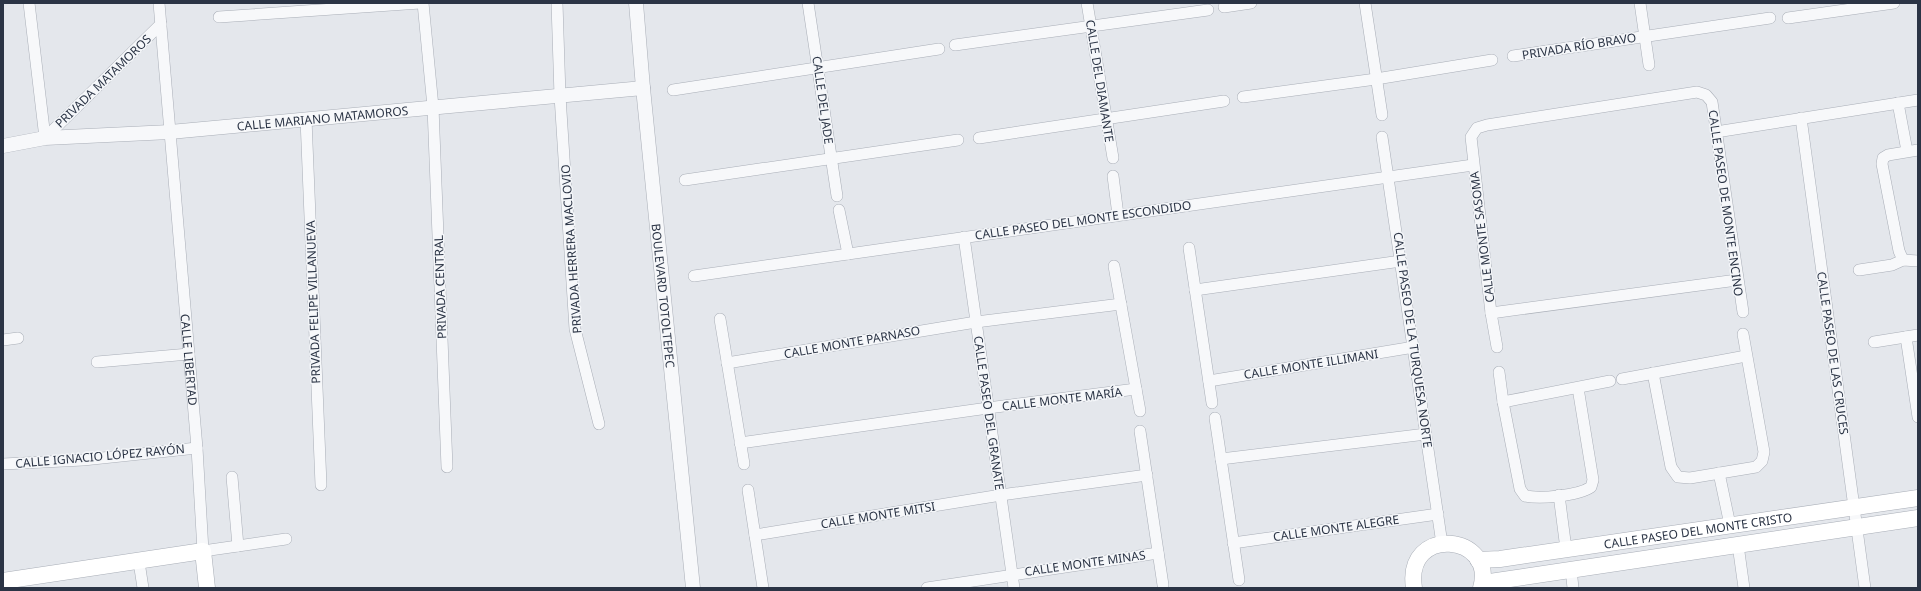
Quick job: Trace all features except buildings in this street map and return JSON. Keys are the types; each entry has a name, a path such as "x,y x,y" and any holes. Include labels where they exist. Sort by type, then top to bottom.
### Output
{"main road":[{"name":"CALLE PASEO DEL MONTE CRISTO","path":"1478,560 1500,559 1918,498"},
{"name":"CALLE PASEO DEL MONTE CRISTO","path":"1482,586 1571,569 1918,518"},
{"path":"1414,588 1412,578 1414,567 1420,557 1428,549 1450,543 1461,545 1471,551 1478,560 1482,567 1482,586"},
{"path":"3,581 139,562 203,551"},
{"name":"CALLE LIBERTAD","path":"203,551 207,588"}],"street":[{"path":"29,3 45,138"},
{"name":"CALLE LIBERTAD","path":"159,3 196,448 203,551"},
{"path":"219,17 301,7 421,3"},
{"name":"PRIVADA CENTRAL","path":"421,3 432,107 447,466"},
{"name":"PRIVADA HERRERA MACLOVIO","path":"557,3 560,96 575,329 599,424"},
{"name":"BOULEVARD TOTOLTEPEC","path":"636,3 643,88 693,588"},
{"name":"CALLE DEL JADE","path":"808,3 837,196"},
{"name":"CALLE DEL DIAMANTE","path":"1087,3 1113,158"},
{"path":"1224,7 1251,3"},
{"path":"1365,3 1382,115"},
{"path":"1640,3 1649,65"},
{"path":"1788,18 1894,3"},
{"path":"955,45 1208,10"},
{"name":"PRIVADA RÍO BRAVO","path":"1513,56 1770,18"},
{"name":"PRIVADA MATAMOROS","path":"45,138 161,24"},
{"path":"673,90 818,66 939,49"},
{"path":"1243,97 1376,79 1492,60"},
{"name":"CALLE MARIANO MATAMOROS","path":"3,146 45,138 170,132 643,88"},
{"name":"CALLE PASEO DE MONTE ENCINO","path":"1477,128 1487,124 1697,92 1706,95 1712,102 1737,280 1743,312"},
{"path":"1716,132 1918,100"},
{"path":"979,138 1224,101"},
{"path":"1898,103 1913,150 1888,155 1882,158 1882,164 1899,251 1903,260"},
{"name":"CALLE PASEO DE LAS CRUCES","path":"1801,118 1865,588"},
{"name":"PRIVADA FELIPE VILLANUEVA","path":"306,119 321,485"},
{"name":"CALLE MONTE SASOMA","path":"1477,128 1472,137 1473,165 1491,313 1497,347"},
{"name":"CALLE PASEO DE LA TURQUESA NORTE","path":"1382,137 1442,544"},
{"path":"685,180 958,140"},
{"name":"CALLE PASEO DEL MONTE ESCONDIDO","path":"694,276 1473,165"},
{"path":"1113,176 1118,215"},
{"path":"839,210 848,254"},
{"name":"CALLE PASEO DEL GRANATE","path":"964,237 1014,588"},
{"path":"1189,248 1212,403"},
{"path":"1859,270 1892,265 1903,260 1918,261"},
{"path":"1195,290 1401,261"},
{"path":"1114,266 1140,411"},
{"path":"1491,313 1737,280"},
{"path":"976,322 1120,304"},
{"path":"720,319 744,464"},
{"name":"CALLE MONTE PARNASO","path":"727,363 976,322"},
{"path":"1653,373 1671,467 1678,477 1690,478 1756,467 1762,461 1764,452 1743,334"},
{"path":"1874,342 1918,335"},
{"path":"1906,337 1918,417"},
{"path":"3,340 18,338"},
{"name":"CALLE MONTE ILLIMANI","path":"1209,381 1414,347"},
{"path":"97,362 188,354"},
{"path":"1622,379 1746,356"},
{"path":"1499,372 1503,402 1520,490 1525,496 1534,498 1586,491 1591,488 1593,480 1578,388"},
{"path":"1503,402 1610,381"},
{"name":"CALLE MONTE MARÍA","path":"988,408 1136,389"},
{"path":"740,443 988,408"},
{"path":"1215,418 1239,580"},
{"path":"1140,431 1163,585"},
{"path":"1221,459 1426,434"},
{"name":"CALLE IGNACIO LÓPEZ RAYÓN","path":"3,464 83,460 196,448"},
{"path":"1719,473 1730,525"},
{"path":"1000,494 1146,475"},
{"path":"232,477 238,546"},
{"path":"748,490 764,588"},
{"name":"CALLE MONTE MITSI","path":"755,535 1000,494"},
{"path":"1559,495 1566,549"},
{"name":"CALLE MONTE ALEGRE","path":"1233,543 1438,514"},
{"path":"203,551 286,539"},
{"path":"1738,545 1744,588"},
{"name":"CALLE MONTE MINAS","path":"1012,574 1158,553"},
{"path":"139,562 143,588"},
{"path":"1571,569 1573,588"},
{"path":"927,588 1012,574"}]}
